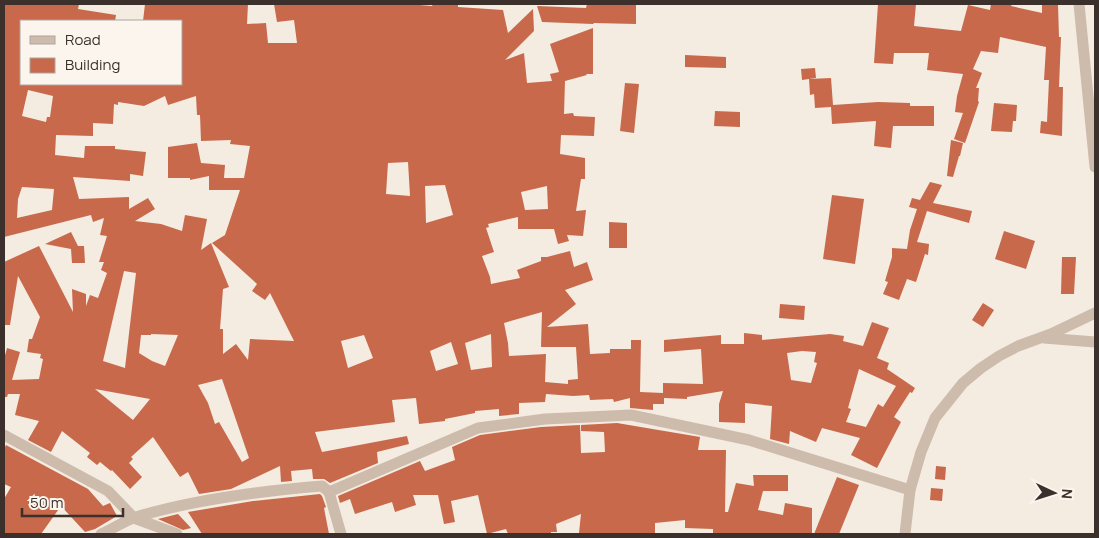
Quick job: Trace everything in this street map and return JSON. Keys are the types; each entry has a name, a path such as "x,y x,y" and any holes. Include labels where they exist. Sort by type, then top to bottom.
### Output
{"street":[{"path":"1078,4 1095,167"},
{"path":"905,534 910,490 921,452 934,418 963,383 999,356 1095,313"},
{"path":"1042,338 1095,342"},
{"path":"329,492 478,428 545,419 631,415 749,440 910,490"},
{"path":"4,435 108,491 134,518 176,534"},
{"path":"101,534 134,518 188,505 247,493 322,486 329,492 341,534"}],"building":[{"path":"4,4 79,4 78,9 116,15 115,20 20,20 20,85 182,85 182,20 143,20 145,4 248,4 247,24 266,23 268,43 297,43 294,20 277,22 274,4 407,4 432,6 433,4 458,4 458,7 503,10 508,33 533,9 534,31 505,60 524,53 527,83 552,81 550,74 559,72 550,44 593,28 593,74 586,74 565,81 564,114 573,113 574,116 595,117 594,136 561,135 560,154 585,158 585,179 581,179 576,211 586,210 583,236 567,235 569,241 558,244 554,229 518,229 518,217 488,224 489,227 486,228 494,252 482,256 491,284 520,278 517,270 541,261 541,257 570,251 574,267 587,262 593,280 565,290 576,304 547,327 588,324 590,354 610,353 610,349 631,349 631,340 641,340 640,392 663,393 663,383 703,384 701,349 664,352 664,340 721,335 721,344 744,344 744,333 762,335 762,340 830,334 844,336 843,341 863,346 872,322 889,328 877,358 889,363 887,369 915,388 912,393 910,392 894,417 901,422 877,468 851,455 860,438 822,428 816,442 790,431 789,444 770,439 772,406 745,403 745,423 719,422 719,404 723,391 687,397 687,399 664,398 664,404 653,404 653,410 630,408 630,398 614,402 613,399 590,400 589,395 546,394 545,402 519,403 519,414 499,416 499,409 475,411 475,413 445,419 445,421 419,424 416,398 392,400 395,422 315,432 322,452 407,436 409,444 377,452 378,463 330,483 324,479 313,479 312,469 291,471 292,481 281,482 280,466 231,489 199,494 188,472 180,477 153,437 131,457 133,459 129,463 142,477 130,489 112,470 100,462 97,465 87,457 90,453 62,431 51,452 28,440 39,421 15,415 20,394 8,394 7,397 4,397 4,359 7,348 20,352 12,380 39,379 43,359 40,358 41,354 27,352 29,339 32,339 40,317 18,276 10,325 4,325 4,262 39,246 73,312 72,289 86,294 86,306 90,295 98,298 107,273 101,270 104,262 99,262 107,236 100,235 104,218 93,222 91,215 4,237","holes":["28,90 53,96 50,117 47,117 46,122 22,116","165,96 168,105 196,96 197,115 200,115 201,141 231,140 230,144 250,146 244,178 224,178 225,165 201,163 197,143 168,147 168,178 190,178 190,180 209,176 209,190 240,190 225,235 212,243 257,284 252,291 265,300 270,293 294,341 250,339 248,360 236,344 223,354 223,329 220,329 223,289 229,287 211,243 201,250 207,219 185,215 182,231 161,224 135,221 155,209 148,198 129,209 129,197 79,199 73,177 130,181 130,174 143,176 146,152 115,149 115,146 85,146 84,158 55,155 56,135 93,136 93,123 113,124 114,104 118,105 118,102 144,106","408,162 410,196 386,194 388,163","445,185 453,215 426,223 425,186","547,186 548,209 525,210 521,192","22,187 54,189 52,210 17,218 18,199","124,271 136,273 125,368 103,361","542,312 541,347 576,347 578,379 568,380 568,384 545,382 546,354 509,356 504,323","491,334 492,367 471,370 465,343","141,335 178,335 165,366 139,353","364,335 373,358 348,368 341,341","451,342 458,364 436,371 430,351","816,352 814,362 817,363 811,383 791,380 787,353","859,369 896,386 883,407 878,404 866,427 846,422 851,409 848,408","222,379 249,458 242,462 219,422 215,424 208,403 198,385","95,389 150,399 133,420"]},
{"path":"587,4 636,4 636,24 542,22 537,6 586,8"},
{"path":"878,4 916,4 914,26 961,31 968,5 990,10 991,4 1012,4 1011,6 1042,13 1042,4 1058,4 1059,37 1061,37 1059,87 1063,87 1062,136 1040,133 1041,121 1047,122 1049,80 1044,80 1046,47 1000,37 998,53 981,51 973,69 982,73 976,88 979,88 979,102 965,143 954,139 963,113 955,112 963,74 927,70 929,53 894,53 893,64 874,63"},
{"path":"685,55 726,57 726,68 685,67"},
{"path":"815,68 816,78 802,80 801,69"},
{"path":"831,78 833,105 878,102 910,103 910,106 934,106 934,126 893,126 891,148 874,146 876,121 832,124 831,107 815,108 814,94 810,95 809,79"},
{"path":"625,83 639,84 634,133 620,131"},
{"path":"994,103 1017,105 1016,121 1013,121 1012,132 991,131"},
{"path":"715,111 740,112 740,127 714,126"},
{"path":"951,140 963,143 953,177 947,176"},
{"path":"930,182 942,185 933,203 972,211 969,223 927,211 917,242 929,244 928,255 925,254 916,282 907,279 899,300 883,294 888,282 885,281 892,257 892,248 907,249 910,230 917,209 909,207 912,198 920,200"},
{"path":"832,195 864,199 855,264 823,259"},
{"path":"609,222 627,223 627,248 609,248"},
{"path":"1004,231 1035,241 1026,269 995,259"},
{"path":"71,232 78,246 84,246 85,263 72,263 71,249 45,244"},
{"path":"1062,257 1076,257 1074,294 1061,294"},
{"path":"983,303 994,310 983,327 972,320"},
{"path":"780,304 805,306 804,320 779,318"},
{"path":"617,423 700,437 698,450 726,450 725,512 728,512 736,483 754,486 753,475 788,475 788,491 763,491 758,510 783,515 785,503 812,508 812,534 713,534 713,529 685,528 685,520 655,523 655,534 579,533 581,514 556,524 557,532 551,532 551,534 508,534 506,529 487,534 478,495 451,501 455,522 444,524 438,495 413,495 416,505 395,512 392,502 355,514 350,499 340,503 338,496 420,461 425,471 455,460 452,447 480,435 541,427 580,425 581,453 605,452 604,432 581,431 581,425"},
{"path":"6,445 88,489 103,506 110,503 117,516 95,529 85,532 61,506 41,534 4,534 4,499 11,487 4,484 4,449"},
{"path":"936,466 946,467 945,480 935,479"},
{"path":"837,477 859,485 839,534 814,534"},
{"path":"931,488 943,489 942,501 930,500"},
{"path":"320,494 326,507 324,508 329,534 202,534 188,512 253,501"},
{"path":"178,514 191,528 183,530 158,519"}]}
